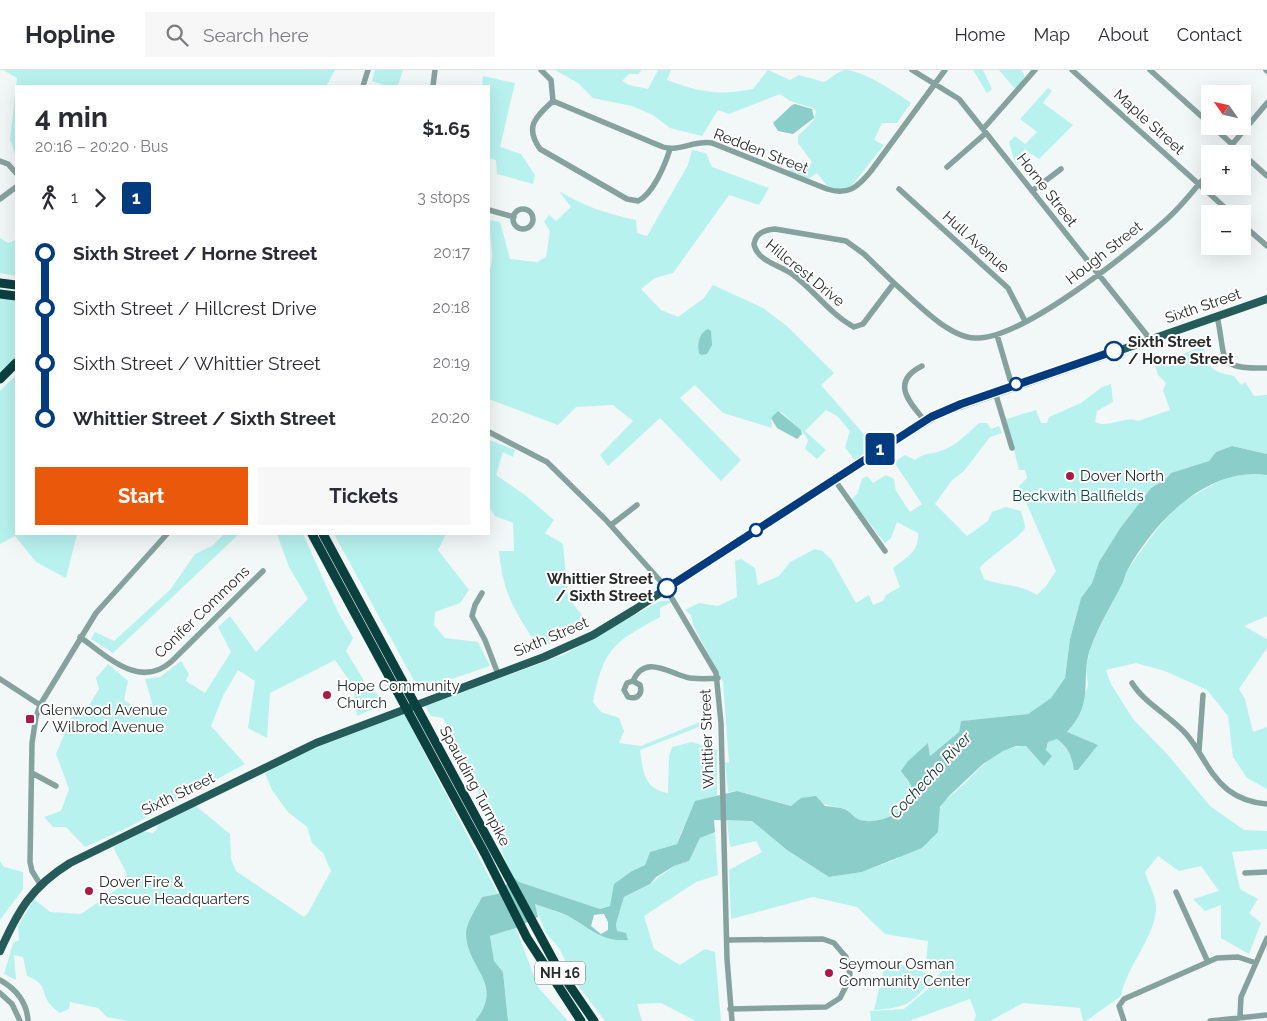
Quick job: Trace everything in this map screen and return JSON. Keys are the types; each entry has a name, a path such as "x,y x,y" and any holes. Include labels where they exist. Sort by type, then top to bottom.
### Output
{"highway":[{"path":"0,283 15,285"},
{"path":"0,294 15,296"},
{"path":"0,379 15,364"},
{"name":"Spaulding Turnpike","path":"313,535 522,928 557,988 581,1021"},
{"name":"Spaulding Turnpike","path":"324,535 532,922 565,981 594,1021"}],"main road":[{"name":"Sixth Street","path":"0,951 20,910 40,884 70,863 267,765 392,712 498,674 563,649 593,635 925,421 950,408 1267,299"}],"street":[{"path":"363,85 368,70"},
{"path":"433,85 435,70"},
{"path":"541,70 550,80 553,101"},
{"name":"Horne Street","path":"912,70 936,83 959,99 1150,339"},
{"name":"Redden Street","path":"670,149 696,143 712,143 837,193 848,192 858,186 872,171 945,70"},
{"path":"947,167 985,131 1035,70"},
{"name":"Maple Street","path":"1072,70 1222,205"},
{"path":"1150,70 1201,116"},
{"path":"553,101 670,149 667,159 646,195 638,201 627,199 540,149 533,135 533,124 538,114 553,101"},
{"path":"1232,144 1267,103"},
{"path":"1222,135 1267,176"},
{"path":"0,161 8,164 15,172"},
{"path":"1032,191 1061,169"},
{"name":"Hough Street","path":"997,335 1060,302 1098,274 1167,219 1201,182"},
{"path":"0,199 15,188"},
{"name":"Hull Avenue","path":"899,189 1008,288 1025,321"},
{"path":"490,210 514,217"},
{"name":"Hillcrest Drive","path":"894,283 863,324 854,327 838,316 791,274 758,254 755,250 755,239 762,232 775,229 841,239 855,247 894,283 952,330 974,338 997,335"},
{"path":"1251,232 1267,246"},
{"path":"1217,316 1224,355 1229,364 1238,368 1267,368"},
{"path":"997,335 1012,386"},
{"path":"922,366 909,375 904,391 908,402 925,421"},
{"path":"995,392 1012,448"},
{"name":"Whittier Street","path":"490,433 547,462 611,525 667,588 712,664 718,678 727,940 732,1021"},
{"path":"834,479 884,551"},
{"path":"611,525 638,505"},
{"path":"40,884 34,875 30,862 33,730 40,705 80,637 104,604 166,535"},
{"name":"Conifer Commons","path":"80,637 132,670 141,674 157,672 172,661 263,571"},
{"path":"482,593 475,605 472,616 485,640 498,674"},
{"path":"633,681 642,669 654,666 690,678 718,678"},
{"path":"0,679 40,705"},
{"path":"1132,683 1139,693 1176,723 1199,751 1212,774 1228,790 1247,801 1267,804"},
{"path":"1199,751 1203,695"},
{"path":"32,773 56,786"},
{"path":"1245,873 1267,872"},
{"path":"1176,892 1207,960"},
{"path":"1240,1016 1241,997 1267,938"},
{"path":"727,940 827,940 842,949 848,962 850,974 840,998 826,1007 730,1009"},
{"path":"1124,1021 1119,1006 1124,999 1207,960 1231,956 1256,963"},
{"path":"0,980 19,996 27,1011 28,1021"},
{"path":"0,993 12,1004 20,1021"},
{"path":"1210,1021 1240,1016 1267,1015"}],"green space":[{"path":"3,70 335,70 327,85 16,85 17,78"},
{"path":"375,70 403,70 398,85 383,85 372,81"},
{"path":"555,70 641,70 639,74 629,74 622,81 629,85 648,89 658,70 671,70 667,80 709,92 729,92 753,89 768,70 790,80 799,75 824,82 845,70 870,78 911,103 897,123 882,123 874,140 884,145 850,188 837,192 828,187 817,173 808,179 789,171 789,167 803,173 812,162 798,143 798,136 814,120 816,111 813,108 790,101 780,94 729,114 718,110 702,136 670,128 653,115 632,106 593,98 578,83"},
{"path":"973,70 983,70 992,89 987,93"},
{"path":"999,70 1021,70 1025,76 1016,90"},
{"path":"483,76 515,83 500,147 521,154 535,175 533,184 497,174 496,160 490,158 490,85 482,85"},
{"path":"1048,88 1052,91 1043,103 1073,125 1039,159 1025,149 1020,157 1020,162 1015,163 1009,142 1015,136 1025,144 1037,132 1020,119"},
{"path":"15,96 15,155 10,139"},
{"path":"692,150 706,153 712,167 769,188 759,205 729,195 673,273 655,278 641,289 661,310 678,317 704,298 713,285 763,308 788,327 834,373 821,385 875,447 855,461 845,447 850,431 837,416 826,410 805,431 826,450 817,459 805,449 808,440 801,430 781,412 771,418 772,428 723,413 695,385 680,398 741,460 721,481 660,418 608,466 600,455 633,421 613,405 576,407 558,425 490,399 490,269 492,253 490,220 500,222 510,259 537,262 546,257 550,231 544,222 549,215 556,221 571,207 559,191 596,209 636,220 637,233 647,236 688,165"},
{"path":"0,238 8,243 15,240 15,276 0,273"},
{"path":"0,297 15,300 15,362 0,375"},
{"name":"Beckwith Ballfields","path":"1203,346 1207,360 1212,368 1234,376 1241,385 1245,382 1254,396 1267,395 1267,454 1232,446 1216,452 1209,461 1171,473 1166,479 1151,488 1121,527 1099,562 1092,583 1081,598 1070,639 1065,678 1051,698 1028,714 961,721 959,732 930,756 928,743 906,779 912,789 909,800 900,810 886,818 865,821 858,819 842,808 801,798 792,806 737,791 728,792 725,762 729,763 723,682 693,625 691,615 685,610 699,603 718,606 737,597 735,561 741,559 755,568 758,585 779,576 790,562 815,549 822,551 831,559 856,603 869,595 873,605 883,601 886,595 900,587 893,568 911,554 917,545 918,533 897,522 891,538 885,543 851,500 857,494 862,479 867,476 873,483 886,475 894,479 896,491 910,512 922,504 894,462 905,455 915,460 946,449 979,423 987,423 991,429 999,426 1002,433 990,437 964,471 952,480 935,504 967,536 988,521 992,512 1006,507 1021,511 1025,525 1023,530 980,568 984,579 1018,587 1037,595 1056,571 1019,486 1027,478 1025,470 1019,470 1006,419 1036,410 1041,423 1047,423 1049,417 1081,403 1102,387 1111,384 1113,402 1097,411 1095,422 1106,424 1127,420 1138,421 1170,410 1163,390 1166,383 1158,375 1155,365"},
{"path":"15,376 15,535 77,535 66,578 36,562 15,536 0,544 0,391"},
{"path":"490,440 515,450 513,457 503,452 496,475 525,495 554,520 545,533 563,544 568,598 590,625 539,649 512,603 507,592 501,567 499,551 514,551 513,523 495,516 490,508"},
{"path":"1251,473 1267,475 1267,616 1244,626 1267,639 1267,648 1239,689 1245,699 1253,732 1267,727 1267,789 1247,778 1233,757 1228,716 1207,690 1165,671 1136,663 1106,670 1111,684 1133,719 1169,756 1210,806 1244,830 1267,831 1267,849 1232,852 1240,889 1258,899 1249,913 1261,923 1249,954 1221,938 1221,905 1205,911 1193,899 1219,891 1201,866 1179,871 1158,856 1145,872 1156,905 1152,927 1129,973 1121,996 1086,1021 1083,1021 1080,1008 1023,1003 990,1021 974,1021 976,1015 970,999 909,1021 871,1021 870,1011 904,1009 928,989 941,972 926,964 928,941 885,934 857,907 813,897 731,919 729,870 762,852 756,841 730,847 727,821 752,821 787,850 829,877 862,872 897,859 939,825 940,809 946,799 990,759 1006,749 1026,746 1034,753 1046,751 1048,742 1057,739 1065,745 1078,770 1098,745 1067,733 1088,686 1086,668 1091,645 1128,569 1157,529 1180,503 1227,477"},
{"path":"223,535 238,535 113,653 91,639 95,632 114,641 170,590 195,554 212,546"},
{"path":"277,535 303,535 338,612 353,638 346,651 369,689 389,702 357,716 353,686 335,660 270,693 267,738 248,728 255,681 238,670 223,696 211,726 245,764 129,827 85,847 66,827 53,827 44,817 61,811 69,789 56,754 71,718 86,710 99,689 96,678 108,664 128,681 124,700 145,715 152,703 145,679 160,677 181,661 189,674 186,681 205,693 231,652 218,627 230,616 256,652 308,599 289,567"},
{"path":"335,535 446,535 438,550 469,590 460,603 435,612 434,625 445,638 478,642 490,666 419,690"},
{"path":"660,601 673,601 660,608 660,617 631,634 613,649 602,670 593,702 601,712 619,718 624,731 619,743 641,746 700,722 701,726 640,750 642,765 649,783 654,788 668,793 669,756 672,747 692,742 717,750 717,796 709,798 696,807 686,821 677,844 650,852 645,865 632,871 610,906 600,909 519,882 513,877 503,855 497,834 481,805 477,787 443,718 431,716 425,706 565,654"},
{"path":"404,714 498,894 482,897 470,919 466,932 467,945 471,956 486,986 487,996 483,1008 475,1021 128,1021 107,1017 98,1008 70,1002 69,1009 60,1013 48,1001 38,982 27,976 23,957 14,955 16,980 4,974 13,943 19,940 18,926 34,899 50,912 81,914 120,887 127,874 113,847 143,831 152,833 156,831 158,824 195,805 230,834 231,859 236,871 304,917 331,871 323,853 312,843 307,827 288,812 272,790 265,773 288,758"},
{"path":"715,832 718,875 696,882 644,916 654,949 680,965 705,949 715,952 721,1021 696,1021 661,1003 637,1004 642,1021 605,1021 576,983 559,948 546,933 534,904 567,916 610,939 627,940 626,933 617,931 616,924 624,897 650,884 674,866 689,861 700,838"},
{"path":"0,861 4,867 23,872 23,889 0,920"},
{"path":"516,928 538,987 568,1021 508,1021 503,972 494,961 490,936"},
{"path":"886,960 934,975 921,992 910,1002 886,1009 874,1010"}],"water":[{"path":"795,104 812,109 814,118 793,134 778,131 773,123"},
{"path":"708,329 711,331 712,345 707,354 701,355 698,350 699,339"},
{"path":"778,411 801,430 802,434 797,439 777,428 771,418"},
{"name":"Cochecho River","path":"1232,446 1267,454 1267,475 1245,474 1224,479 1204,488 1168,516 1139,551 1098,629 1088,656 1086,688 1082,709 1067,732 1098,745 1078,770 1074,770 1069,752 1057,739 1048,742 1046,750 1052,756 1044,766 1026,746 1016,746 1003,751 983,764 949,796 940,807 938,832 922,848 862,872 829,877 787,850 752,821 714,820 715,832 700,838 689,861 674,866 656,877 650,884 624,897 616,924 617,931 626,933 628,940 603,937 568,916 535,904 538,917 516,928 490,936 494,961 503,972 508,1021 475,1021 483,1008 487,996 486,986 467,945 467,928 482,897 498,894 513,877 519,882 600,909 610,906 614,884 632,871 645,865 650,852 677,844 695,801 737,791 791,806 801,798 816,796 825,806 844,809 860,820 875,821 883,819 898,812 909,801 912,788 901,771 908,761 928,743 930,756 959,732 961,721 1028,714 1051,698 1065,678 1070,639 1081,598 1092,583 1099,562 1121,527 1151,488 1166,479 1171,473 1209,461 1216,452","holes":["604,914 608,922 608,930 601,934 591,926 594,915"]}],"bus line":[{"name":"1","path":"667,588 931,417 961,404 1114,351"}],"place":[{"name":"Sixth Street / Horne Street","path":"1114,351"},
{"name":"Dover North","path":"1070,476"},
{"name":"Whittier Street / Sixth Street","path":"667,588"},
{"name":"Hope Community Church","path":"327,695"},
{"name":"Glenwood Avenue / Wilbrod Avenue","path":"30,719"},
{"name":"Dover Fire & Rescue Headquarters","path":"89,891"},
{"name":"Seymour Osman Community Center","path":"829,973"}]}
